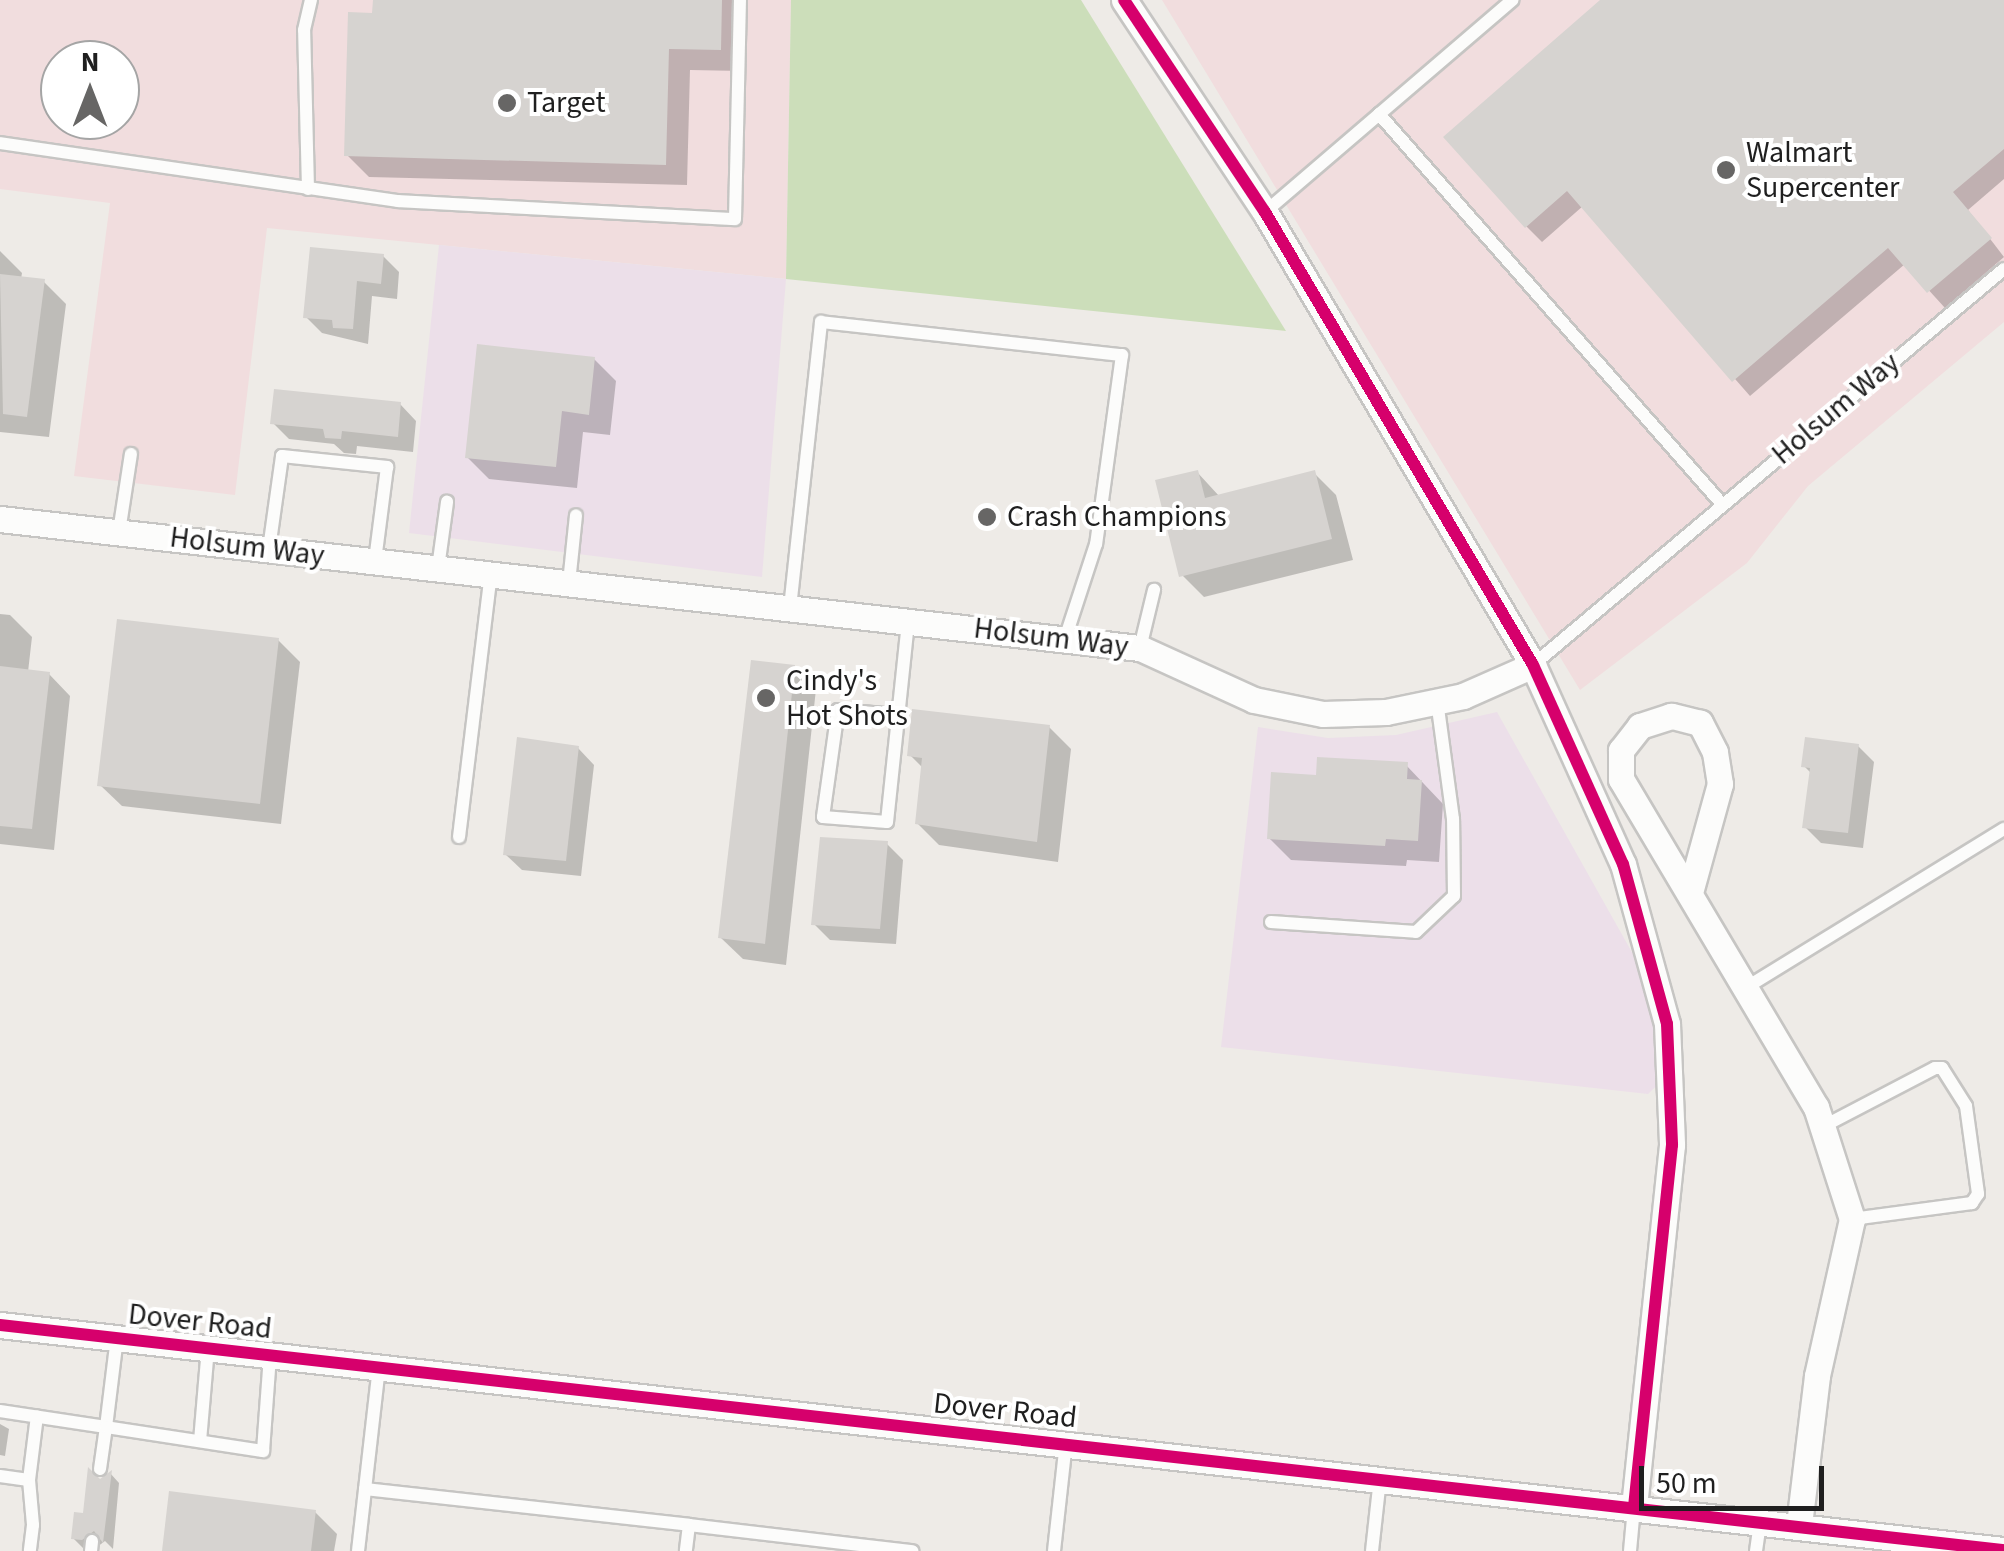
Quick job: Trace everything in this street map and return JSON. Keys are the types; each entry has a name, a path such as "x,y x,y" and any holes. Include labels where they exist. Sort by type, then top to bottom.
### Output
{"street":[{"path":"1124,0 1265,212 1532,665 1623,864 1668,1024 1672,1145 1634,1507"},
{"name":"Holsum Way","path":"0,519 1140,648 1254,700 1322,714 1386,712 1462,696 1532,665"},
{"path":"1691,889 1720,784 1715,752 1700,722 1671,716 1640,726 1621,750 1621,778 1691,889 1824,1126 1852,1219 1817,1376 1798,1525"},
{"name":"Dover Road","path":"0,1325 2004,1550"}],"lane":[{"path":"308,189 304,30 311,0"},
{"path":"0,144 398,201 735,218 740,0"},
{"path":"1265,212 1512,0"},
{"path":"1379,114 1722,504"},
{"name":"Holsum Way","path":"1532,665 2004,269"},
{"path":"790,608 821,322 1122,355 1096,544 1065,640"},
{"path":"119,532 131,454"},
{"path":"269,549 282,456 386,468 375,561"},
{"path":"438,568 447,502"},
{"path":"569,583 576,515"},
{"path":"459,838 491,573"},
{"path":"1140,648 1154,590"},
{"path":"896,715 838,710 823,817 887,822 908,622"},
{"path":"1271,922 1416,932 1454,896 1453,819 1437,701"},
{"path":"1747,987 2004,829"},
{"path":"1824,1126 1935,1068 1942,1068 1966,1106 1978,1194 1972,1203 1852,1219"},
{"path":"100,1469 116,1338"},
{"path":"200,1441 208,1348"},
{"path":"0,1412 262,1451 270,1354"},
{"path":"358,1551 379,1367"},
{"path":"30,1551 34,1526 29,1480 37,1416"},
{"path":"1054,1551 1066,1443"},
{"path":"0,1476 29,1480"},
{"path":"1372,1551 1380,1478"},
{"path":"365,1489 912,1551"},
{"path":"1630,1551 1634,1507"},
{"path":"1756,1551 1760,1521"},
{"path":"686,1551 688,1526"}],"shaded area":[{"path":"0,0 791,0 786,279 267,228 235,495 74,476 110,203 0,189"},
{"path":"1162,0 2004,0 2004,322 1808,486 1747,563 1580,690"},
{"path":"439,245 786,279 762,577 409,533"},
{"path":"1497,712 1670,1020 1674,1069 1648,1094 1221,1047 1258,727 1328,738 1396,735"}],"green space":[{"path":"791,0 1081,0 1286,331 786,279"}],"building":[{"name":"Target","path":"373,0 722,0 721,50 669,49 666,165 344,156 348,12 372,13"},
{"name":"Walmart Supercenter","path":"1600,0 2004,0 2004,149 1953,192 1992,238 1927,293 1888,248 1732,382 1567,191 1525,228 1443,137"},
{"path":"310,247 384,254 381,284 357,281 353,329 333,328 332,320 303,318"},
{"path":"0,274 45,279 27,417 3,414"},
{"path":"477,344 595,357 589,415 562,411 556,467 465,458"},
{"path":"274,389 401,402 398,437 342,431 341,439 325,438 323,429 270,424"},
{"path":"1198,470 1205,498 1315,470 1332,539 1179,577 1155,480"},
{"path":"117,619 279,638 260,804 97,786"},
{"path":"751,660 795,665 765,944 718,938"},
{"path":"0,666 50,672 32,829 0,826"},
{"path":"912,709 1050,725 1037,842 915,824 922,758 907,756"},
{"path":"517,737 579,746 566,861 503,855"},
{"path":"1805,737 1859,744 1848,833 1802,828 1810,768 1801,767"},
{"path":"1317,757 1408,762 1407,779 1422,780 1418,841 1386,839 1385,846 1267,839 1271,772 1316,775"},
{"path":"820,837 888,841 880,929 811,925"},
{"path":"88,1467 100,1479 112,1470 103,1543 94,1531 82,1540 71,1539 74,1512 83,1513"},
{"path":"169,1491 316,1510 311,1551 162,1551"}],"cycle path":[{"path":"1124,0 1265,212 1533,665 1623,864 1667,1024 1672,1145 1634,1507"},
{"path":"0,1325 2004,1550"}],"place":[{"name":"Target","path":"507,103"},
{"name":"Walmart Supercenter","path":"1726,170"},
{"name":"Crash Champions","path":"987,517"},
{"name":"Cindy's Hot Shots","path":"766,698"}]}
